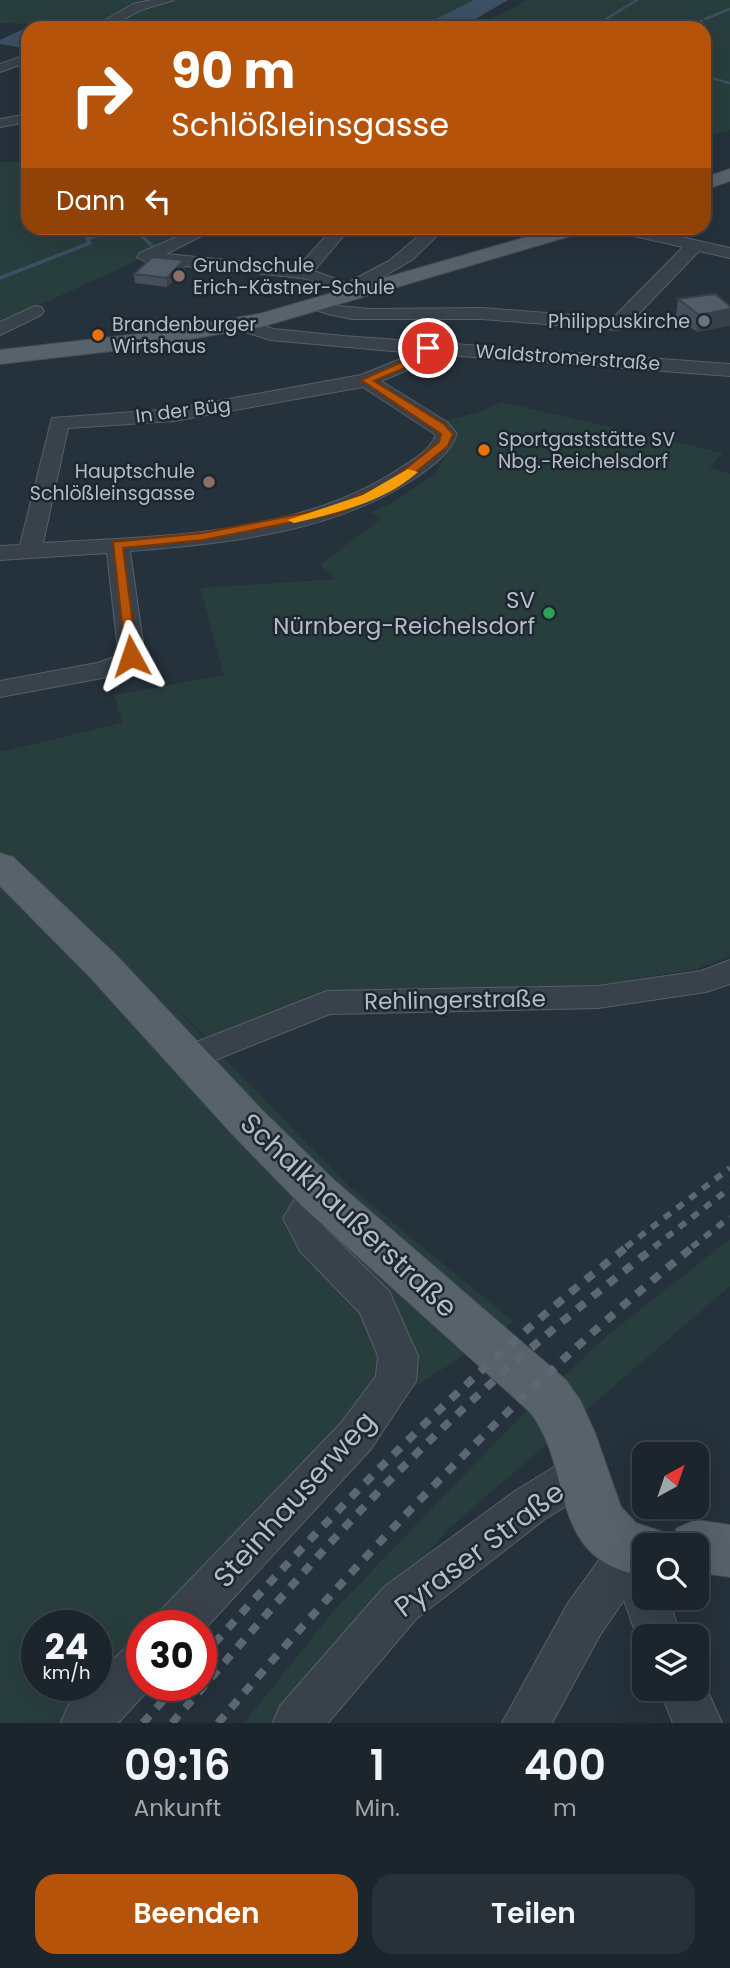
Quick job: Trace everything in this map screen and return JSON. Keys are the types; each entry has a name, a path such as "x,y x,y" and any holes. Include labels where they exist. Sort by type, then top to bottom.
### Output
{"main road":[{"path":"711,182 730,175"},
{"path":"0,357 138,341 241,324 319,305 350,292 553,235"},
{"name":"Schalkhaußerstraße","path":"0,865 102,965 188,1059 318,1193 548,1395 562,1416 597,1518 632,1561"},
{"path":"709,1548 730,1551"}],"street":[{"path":"111,21 137,8 168,0"},
{"path":"0,68 21,60"},
{"path":"0,123 21,119"},
{"path":"194,235 146,257 302,273 323,278 350,292 380,276 430,235"},
{"path":"302,273 336,235"},
{"path":"650,235 730,253"},
{"path":"319,305 332,310 369,313 462,313 618,324 694,246"},
{"path":"0,329 35,311"},
{"name":"Waldstromerstraße","path":"241,324 270,334 730,370"},
{"name":"In der Büg","path":"30,550 59,422 174,415 366,380 422,357 428,348"},
{"path":"0,552 117,545 203,536 334,510 392,486 444,444 447,434 440,426 366,380"},
{"path":"0,689 102,670 128,661 130,642 117,545"},
{"name":"Rehlingerstraße","path":"188,1059 327,1003 598,997 706,981 730,971"},
{"name":"Steinhauserweg","path":"192,1610 356,1436 396,1381 398,1356 375,1303 313,1240 305,1228 302,1218 318,1193"},
{"name":"Pyraser Straße","path":"297,1723 400,1603 530,1505 582,1473"},
{"path":"526,1723 584,1619 632,1580"},
{"path":"85,1723 126,1680"},
{"path":"688,1701 698,1723"}],"green space":[{"path":"0,0 474,0 434,21 0,23"},
{"path":"528,0 730,0 730,130 711,135 711,21 486,21"},
{"path":"0,162 21,162 21,235 194,235 0,323"},
{"path":"501,402 723,453 710,468 730,474 730,956 697,969 593,986 309,1000 207,1038 167,1000 351,1188 514,1322 395,1400 194,1610 126,1610 126,1688 97,1723 0,1723 0,752 122,723 115,695 224,675 200,588 336,579 320,565 381,519 371,512 389,505 435,474 459,434 444,421 480,412"},
{"path":"730,1239 730,1286 447,1530 293,1723 244,1723 336,1608 522,1415 609,1334"}],"water":[{"path":"474,0 508,0 472,21 434,21"},
{"path":"21,30 21,48 0,44 0,40"}],"building":[{"path":"152,257 184,260 167,278 134,274"},
{"path":"715,294 730,306 730,309 699,315 678,299"}],"waterway":[{"path":"119,13 149,0"},
{"path":"602,21 637,0"},
{"path":"705,19 730,9"},
{"path":"711,78 730,83"},
{"path":"0,278 90,243 87,239 98,235"},
{"path":"141,235 153,247"}],"railway":[{"path":"626,1247 730,1168"},
{"path":"654,1247 730,1188"},
{"path":"692,1247 730,1217"},
{"path":"217,1641 353,1495 459,1391 514,1341 628,1246"},
{"path":"172,1723 323,1551 419,1451 534,1345 656,1246"},
{"path":"218,1723 387,1534 505,1414 566,1356 694,1246"},
{"path":"143,1723 163,1701"}],"slow traffic":[{"path":"294,520 368,498 412,472"}],"place":[{"name":"Grundschule Erich-Kästner-Schule","path":"179,276"},
{"name":"Philippuskirche","path":"704,321"},
{"name":"Brandenburger Wirtshaus","path":"98,335"},
{"name":"Sportgaststätte SV Nbg.-Reichelsdorf","path":"484,450"},
{"name":"Hauptschule Schlößleinsgasse","path":"209,482"},
{"name":"SV Nürnberg-Reichelsdorf","path":"549,613"}],"route":[{"path":"131,656 117,545 203,536 288,521 334,510 392,486 444,444 447,434 440,426 366,380 422,357 428,348"}]}
